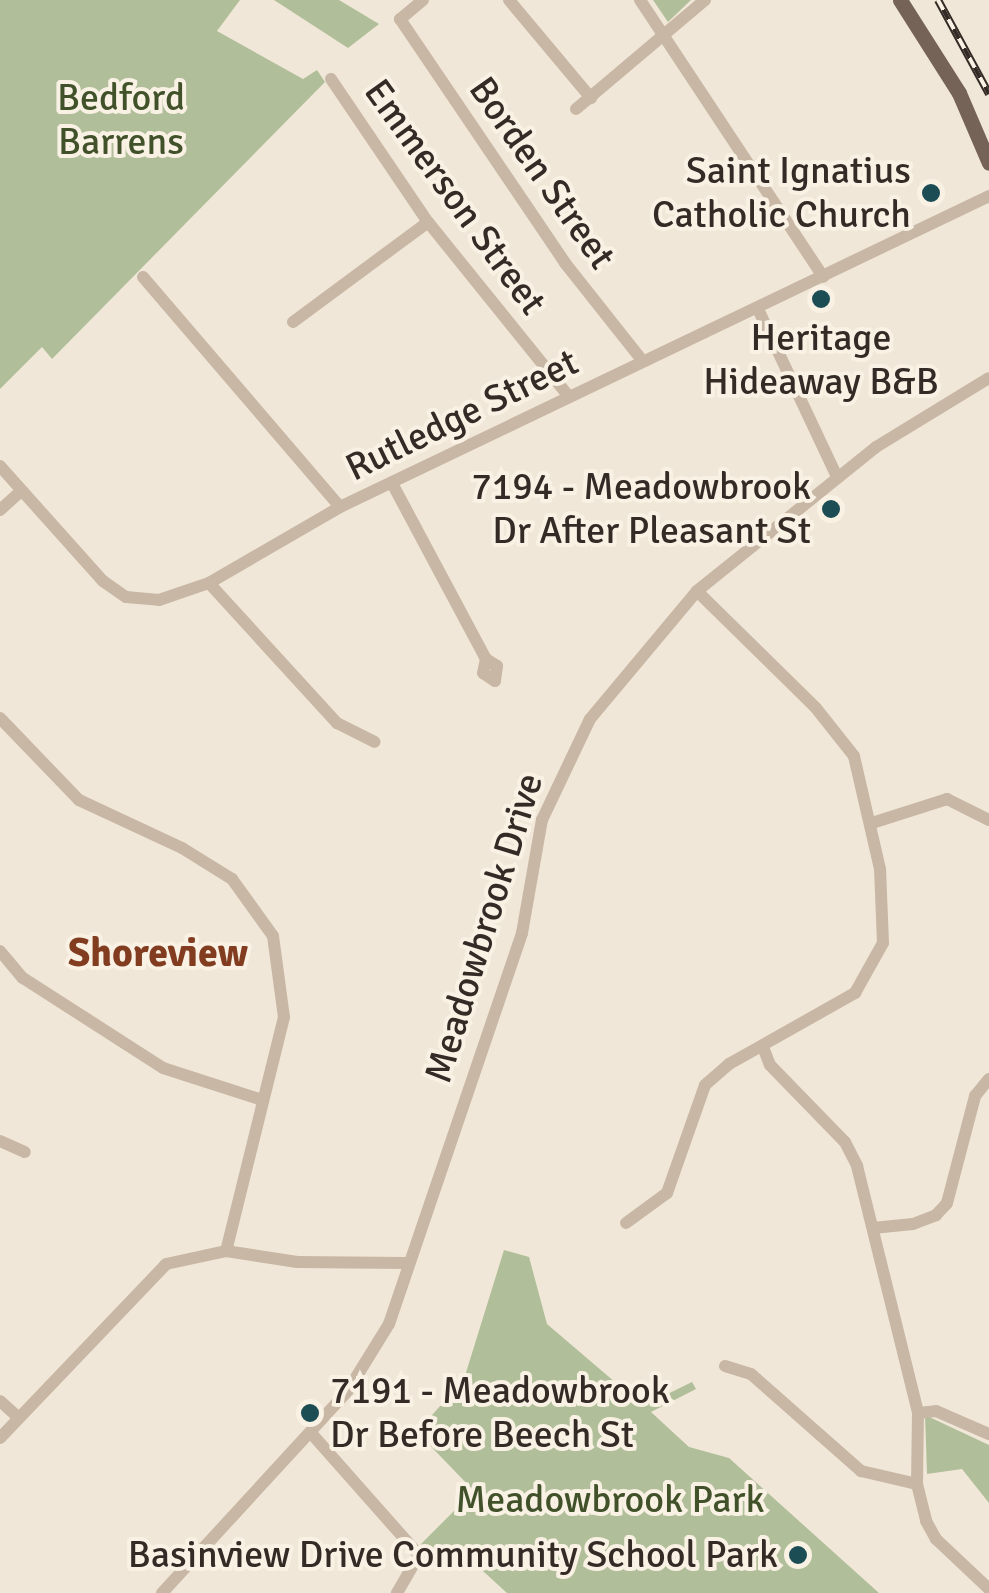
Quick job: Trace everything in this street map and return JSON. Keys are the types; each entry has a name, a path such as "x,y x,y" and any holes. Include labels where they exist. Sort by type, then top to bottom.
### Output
{"main road":[{"path":"900,0 959,93 989,163"}],"street":[{"name":"Borden Street","path":"423,0 400,18 565,263 640,359"},
{"path":"509,0 591,98"},
{"path":"640,0 668,35 823,278"},
{"path":"576,109 705,0"},
{"name":"Emmerson Street","path":"331,78 428,222 569,397"},
{"name":"Rutledge Street","path":"0,466 103,582 126,596 158,600 209,584 340,507 392,485 640,359 823,278 989,196"},
{"path":"293,322 428,222"},
{"path":"143,277 340,507"},
{"path":"758,308 837,476"},
{"name":"Meadowbrook Drive","path":"162,1593 311,1433 374,1353 396,1306 406,1263 508,981 542,820 590,719 698,591 837,476 989,378"},
{"path":"392,485 486,659"},
{"path":"0,510 21,490"},
{"path":"209,584 337,722 374,742"},
{"path":"626,1222 667,1192 705,1085 763,1046 840,1004 878,961 885,917 872,823 854,756 840,734 698,591"},
{"path":"0,718 79,800 210,863 263,915 284,985 284,1017 226,1251"},
{"path":"872,823 948,799 989,820"},
{"path":"0,951 23,978 163,1068 262,1100"},
{"path":"763,1046 770,1065 846,1142 873,1228 918,1413 917,1484 936,1539 989,1589"},
{"path":"873,1228 936,1216 947,1202 976,1096 989,1079"},
{"path":"0,1142 24,1152"},
{"path":"0,1438 166,1264 226,1251 296,1262 406,1263"},
{"path":"725,1366 751,1374 861,1471 917,1484"},
{"path":"0,1401 18,1417"},
{"path":"918,1413 936,1412 989,1434"},
{"path":"311,1433 419,1555 399,1592"}],"green space":[{"name":"Bedford Barrens","path":"0,0 240,0 217,31 303,79 317,70 325,82 52,359 42,347 0,389"},
{"path":"274,0 339,0 379,24 348,48"},
{"path":"653,0 691,0 668,22"},
{"name":"Meadowbrook Park","path":"504,1250 529,1257 547,1324 643,1406 692,1382 696,1389 651,1412 689,1447 729,1458 879,1593 507,1593 461,1551 449,1563 439,1550 433,1557 420,1545 474,1491 417,1432 464,1379"},
{"path":"925,1415 989,1445 989,1503 962,1469 927,1474"}],"railway":[{"path":"938,0 989,94"}],"place":[{"name":"Saint Ignatius Catholic Church","path":"931,193"},
{"name":"Heritage Hideaway B&B","path":"821,299"},
{"name":"7194 - Meadowbrook Dr After Pleasant St","path":"831,509"},
{"name":"7191 - Meadowbrook Dr Before Beech St","path":"310,1413"},
{"name":"Basinview Drive Community School Park","path":"798,1555"}],"district":[{"name":"Shoreview","path":"158,953"}]}
